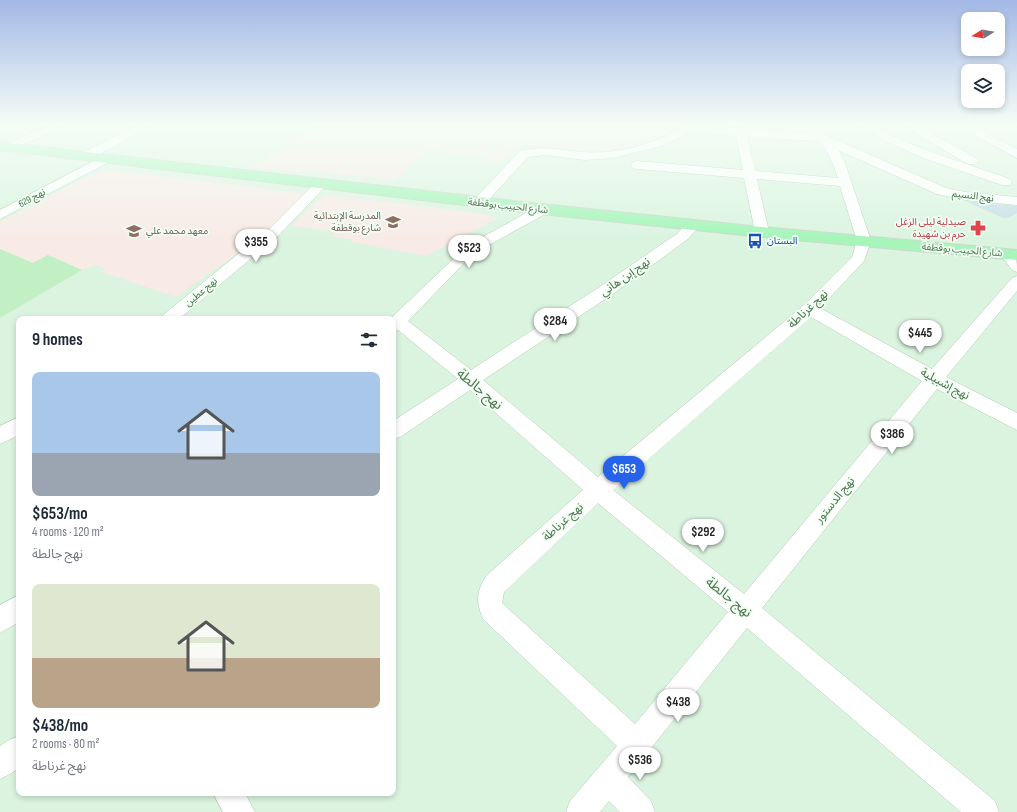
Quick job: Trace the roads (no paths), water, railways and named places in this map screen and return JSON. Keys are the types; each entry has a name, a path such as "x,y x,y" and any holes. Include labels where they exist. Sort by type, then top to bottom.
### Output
{"main road":[{"name":"شارع الحبيب بوقطفة","path":"130,162 478,203 864,241 1014,259"}],"street":[{"name":"نهج 629","path":"0,215 100,162"},
{"path":"478,203 517,162"},
{"path":"746,162 762,232"},
{"path":"839,162 864,241"},
{"name":"نهج النسيم","path":"873,162 942,191 964,196 1017,201"},
{"path":"947,162 1006,182"},
{"path":"971,162 1006,182 1017,193"},
{"path":"637,164 846,183"},
{"name":"نهج عطين","path":"173,316 275,231 321,184"},
{"path":"396,324 462,257 473,248 544,209"},
{"name":"نهج إبن هاني","path":"396,429 604,292 683,236 693,225"},
{"name":"نهج غرناطة","path":"636,744 492,610 489,600 490,592 495,584 598,490 810,309 859,258 864,241"},
{"name":"نهج الدستور","path":"581,812 934,379 1017,281"},
{"name":"نهج إشبيلية","path":"810,309 934,379 1017,422"},
{"name":"نهج جالطة","path":"396,324 471,380 598,490 745,610 984,812"},
{"path":"0,436 16,427"},
{"path":"0,620 16,609"},
{"path":"0,764 16,752"},
{"path":"609,778 640,812"}],"place":[{"name":"المدرسة الإبتدائية شارع بوقطفة","path":"393,222"},
{"name":"صيدلية ليلى الزغل حرم بن شهيدة","path":"978,228"},
{"name":"معهد محمد علي","path":"134,231"},
{"name":"البستان","path":"755,241"}]}
